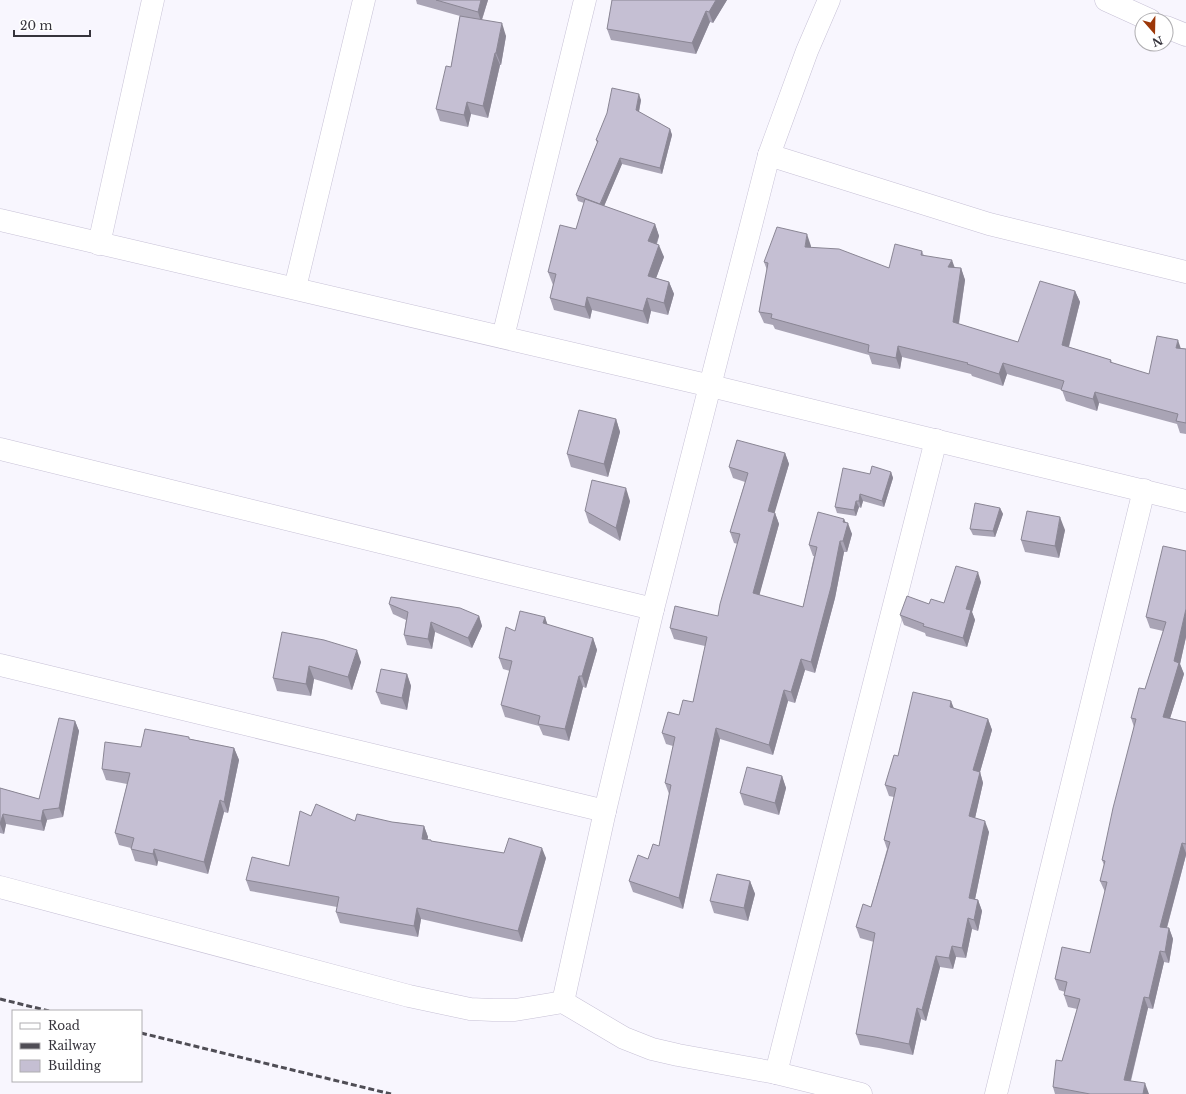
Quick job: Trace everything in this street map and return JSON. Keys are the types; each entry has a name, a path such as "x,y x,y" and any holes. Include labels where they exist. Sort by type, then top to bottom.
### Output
{"street":[{"path":"99,244 153,0"},
{"path":"295,288 364,0"},
{"path":"503,337 585,0"},
{"path":"563,1002 605,811 653,609 769,155 807,51 829,0"},
{"path":"1106,0 1134,13"},
{"path":"1174,30 1186,35"},
{"path":"769,155 989,224 1186,272"},
{"path":"0,220 711,386 1186,501"},
{"path":"776,1073 860,735 936,440"},
{"path":"0,449 653,609"},
{"path":"996,1094 1144,490"},
{"path":"0,665 605,811"},
{"path":"0,887 402,994 470,1009 515,1010 563,1002 624,1038 652,1049 776,1073 861,1094"}],"building":[{"path":"436,0 481,0 478,12"},
{"path":"612,0 716,0 709,12 706,11 692,43 607,29"},
{"path":"460,16 502,23 483,106 467,102 464,115 436,109 446,66 451,67"},
{"path":"612,88 639,94 636,110 670,129 660,168 620,158 600,204 576,195 598,141 596,140 607,113"},
{"path":"585,199 655,224 648,241 659,245 648,276 669,282 664,303 647,298 643,311 587,297 585,307 550,298 556,274 548,272 560,225 576,229"},
{"path":"777,227 807,234 805,247 839,249 889,268 895,244 922,251 921,255 952,260 948,267 961,268 953,322 1018,342 1040,281 1075,291 1062,345 1111,360 1110,362 1149,374 1157,336 1178,340 1176,348 1186,349 1186,423 1176,421 1178,414 1095,392 1093,399 1061,390 1064,381 1003,363 999,374 967,364 968,363 898,346 896,358 868,352 869,345 771,318 772,314 759,312 768,263 764,262"},
{"path":"579,410 616,419 604,464 567,454"},
{"path":"737,440 785,453 768,511 775,513 753,593 803,607 817,547 809,545 818,512 844,519 843,522 848,523 843,541 840,541 831,587 811,662 801,659 791,692 784,690 769,745 716,728 679,898 629,881 638,855 648,859 653,844 659,846 671,785 665,783 675,737 662,733 668,712 679,715 683,700 693,702 707,637 670,628 675,606 718,616 740,534 730,532 748,473 729,467"},
{"path":"872,466 891,472 882,501 860,494 859,501 856,501 854,510 835,507 843,468 870,474"},
{"path":"592,480 626,488 616,528 585,511"},
{"path":"975,503 1000,508 993,531 970,529"},
{"path":"1027,511 1060,517 1055,546 1021,540"},
{"path":"1163,546 1186,551 1186,609 1174,661 1179,663 1163,717 1186,722 1186,844 1182,843 1160,927 1169,928 1165,952 1160,951 1149,998 1144,997 1124,1080 1145,1083 1143,1094 1090,1094 1053,1087 1056,1060 1062,1061 1080,999 1064,995 1067,982 1055,979 1062,947 1090,953 1107,882 1100,881 1105,861 1102,860 1113,808 1136,719 1131,718 1139,688 1145,689 1166,622 1146,617"},
{"path":"956,566 978,572 966,609 971,610 963,638 923,626 924,624 900,615 907,596 929,604 931,599 944,603"},
{"path":"391,597 460,608 479,616 468,638 431,622 428,639 404,635 408,612 389,604"},
{"path":"520,611 545,617 543,623 593,638 582,676 579,676 565,729 538,724 540,716 501,705 512,661 499,658 506,627 515,631"},
{"path":"282,632 324,640 357,650 348,677 309,666 306,684 273,678"},
{"path":"381,669 407,674 402,698 376,692"},
{"path":"913,692 951,701 950,707 988,719 973,770 980,772 969,816 985,821 969,898 978,900 974,920 968,918 962,948 952,946 949,958 936,956 922,1010 917,1008 909,1044 856,1034 875,933 856,927 863,904 871,907 890,842 884,840 896,788 885,785 894,755 898,756"},
{"path":"59,718 75,721 59,808 43,810 41,821 3,814 0,824 0,788 39,799"},
{"path":"145,729 189,737 189,739 234,748 224,802 220,800 204,862 154,849 153,854 131,849 134,838 115,833 130,773 102,769 105,742 141,747"},
{"path":"747,767 782,776 775,803 740,793"},
{"path":"316,804 355,821 357,814 392,822 424,826 422,839 431,841 504,853 509,838 542,848 518,931 417,908 414,926 336,912 339,897 246,880 252,857 289,866 300,811 311,816"},
{"path":"717,874 750,881 744,908 710,901"}],"railway":[{"path":"0,999 45,1010"},
{"path":"142,1033 391,1094"}]}
